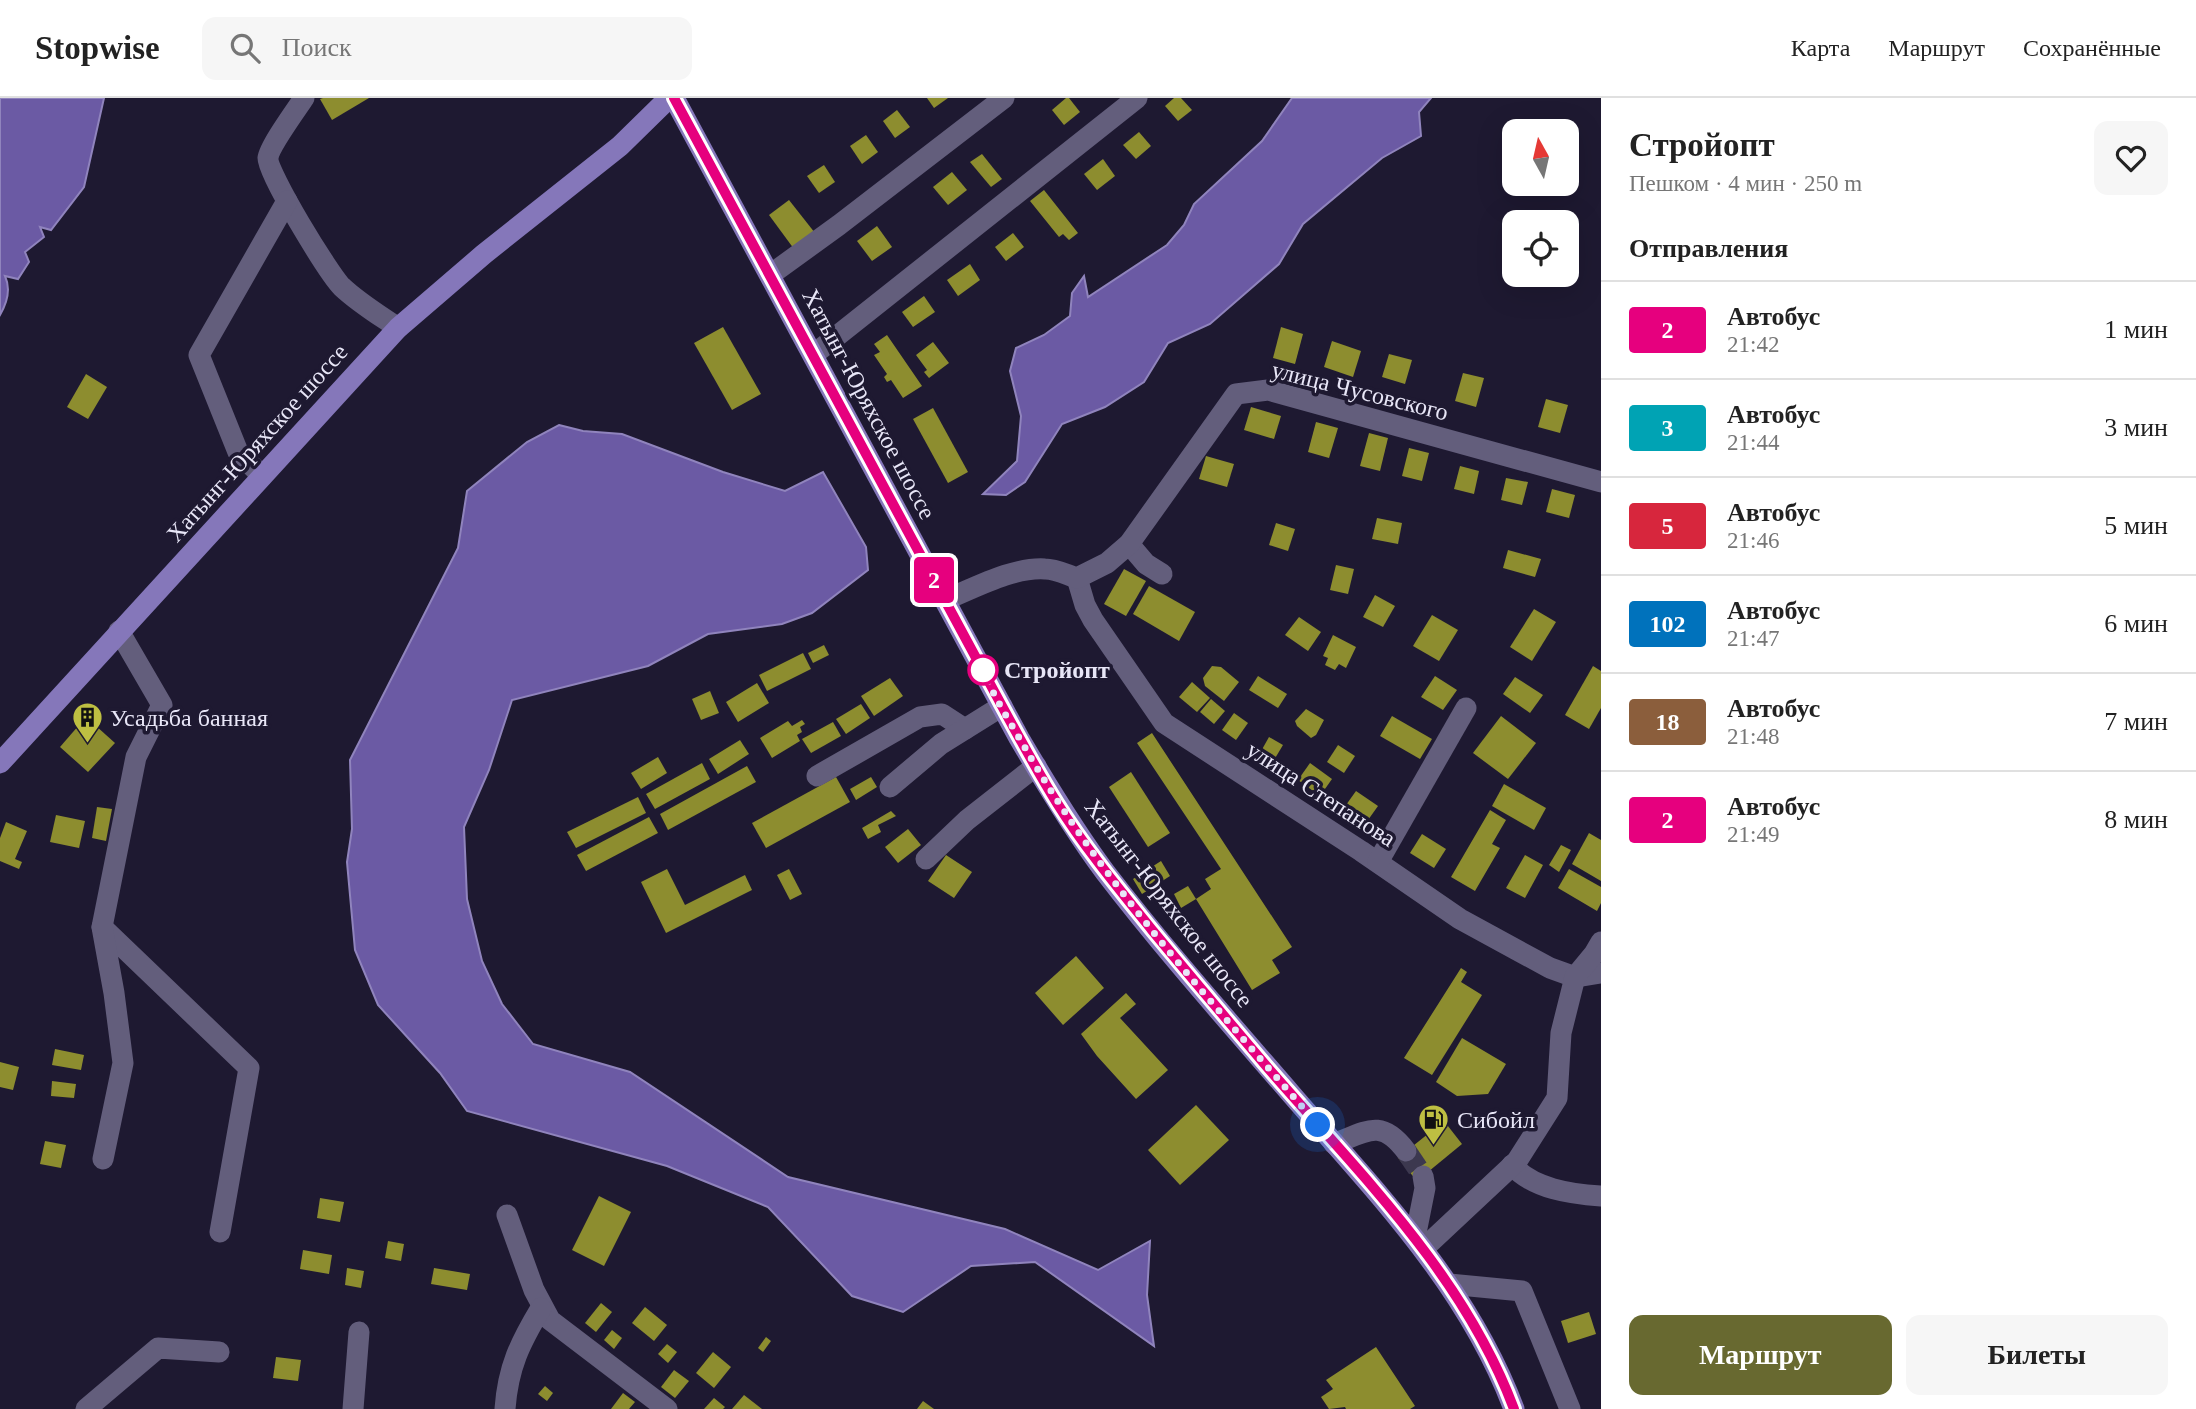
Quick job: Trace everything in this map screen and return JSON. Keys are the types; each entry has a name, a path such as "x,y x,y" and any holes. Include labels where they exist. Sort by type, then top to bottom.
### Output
{"main road":[{"name":"Хатынг-Юряхское шоссе","path":"0,763 398,328 484,254 620,145 672,98 1002,706 1058,803 1105,872 1204,993 1419,1243 1449,1284 1483,1339 1514,1409"}],"street":[{"path":"303,98 268,155 269,167 339,285 398,328"},
{"path":"769,275 839,225 1004,98"},
{"path":"813,355 1137,98"},
{"path":"262,476 238,452 199,355 287,201"},
{"name":"улица Чусовского","path":"1077,578 1107,563 1129,544 1236,394 1269,390 1601,482"},
{"path":"1129,544 1146,564 1162,574"},
{"path":"944,600 1006,576 1033,569 1049,569 1077,578"},
{"name":"улица Степанова","path":"1077,578 1085,606 1093,620 1164,723 1378,862 1460,919 1550,968 1575,976 1601,973"},
{"path":"103,1160 123,1063 102,927 136,757 162,705 119,631"},
{"path":"890,787 941,744 1002,706"},
{"path":"1378,862 1466,708"},
{"path":"817,776 920,717 942,714 965,729"},
{"path":"926,859 967,820 1036,766"},
{"path":"102,927 248,1068 220,1232"},
{"path":"1419,1243 1512,1166 1557,1098 1561,1032 1575,976 1601,942"},
{"path":"1334,1144 1370,1130 1387,1131 1396,1137 1406,1151"},
{"path":"1512,1166 1542,1184 1570,1194 1601,1196"},
{"path":"1419,1243 1425,1188 1423,1176"},
{"path":"506,1215 541,1308 550,1320 667,1409"},
{"path":"1449,1284 1522,1292 1570,1409"},
{"path":"505,1409 513,1362 541,1308"},
{"path":"353,1409 359,1332"},
{"path":"86,1409 158,1348 219,1352"}],"shaded area":[{"path":"0,98 104,98 84,187 51,230 40,227 44,237 25,252 29,262 18,279 5,276 7,296 0,315"},
{"path":"1292,98 1431,98 1419,112 1421,136 1382,158 1303,224 1279,264 1210,324 1168,343 1144,382 1105,407 1062,424 1025,482 1006,495 983,494 1017,461 1021,416 1010,371 1016,348 1044,335 1070,316 1072,293 1084,276 1088,297 1167,245 1184,225 1194,204 1262,141"},
{"path":"559,425 583,431 622,434 723,472 785,491 823,472 866,547 868,570 812,613 782,624 708,634 648,666 512,700 489,770 464,827 467,899 482,961 502,1004 533,1044 630,1072 788,1177 1005,1229 1098,1270 1150,1241 1147,1295 1154,1346 1035,1262 971,1266 903,1312 852,1296 768,1207 667,1166 467,1111 440,1073 378,1005 355,950 347,862 352,829 350,760 458,548 467,491 527,442"}],"building":[{"path":"369,98 332,120 320,99"},
{"path":"927,98 948,98 934,108"},
{"path":"1069,98 1080,112 1064,125 1052,110"},
{"path":"1174,98 1181,98 1192,110 1178,121 1165,106"},
{"path":"897,110 910,127 895,138 883,121"},
{"path":"1139,132 1151,146 1136,159 1123,145"},
{"path":"866,135 878,152 862,164 850,146"},
{"path":"982,154 1002,179 991,187 970,162"},
{"path":"1103,159 1115,176 1097,190 1084,174"},
{"path":"824,165 835,182 819,193 807,176"},
{"path":"952,172 967,190 948,205 933,187"},
{"path":"1044,190 1078,233 1069,240 1063,234 1059,237 1030,201"},
{"path":"789,200 815,233 794,249 769,215"},
{"path":"877,226 892,247 872,261 857,241"},
{"path":"1013,233 1024,247 1006,261 995,247"},
{"path":"970,264 980,280 958,296 947,280"},
{"path":"924,296 935,312 913,327 902,312"},
{"path":"723,327 761,394 732,410 694,343"},
{"path":"1281,327 1303,334 1295,364 1273,358"},
{"path":"887,335 922,386 903,398 891,380 887,382 884,377 887,374 874,355 880,352 874,344"},
{"path":"1332,341 1361,351 1353,377 1324,367"},
{"path":"933,342 949,363 929,378 924,372 927,370 916,355"},
{"path":"1389,354 1412,360 1405,384 1382,377"},
{"path":"1463,373 1484,378 1476,407 1455,401"},
{"path":"86,374 107,387 88,419 67,407"},
{"path":"1546,399 1568,405 1560,433 1538,427"},
{"path":"1251,407 1281,416 1274,439 1244,430"},
{"path":"933,408 968,472 948,483 913,419"},
{"path":"1316,422 1338,428 1329,458 1308,452"},
{"path":"1369,433 1388,438 1380,471 1360,466"},
{"path":"1409,448 1429,453 1422,481 1402,476"},
{"path":"1206,456 1234,464 1227,487 1199,479"},
{"path":"1460,466 1479,471 1474,494 1454,489"},
{"path":"1506,478 1528,482 1522,505 1501,500"},
{"path":"1552,489 1575,495 1569,518 1546,512"},
{"path":"1377,518 1402,523 1398,544 1372,539"},
{"path":"1276,523 1295,529 1288,551 1269,545"},
{"path":"1508,550 1541,559 1535,577 1503,568"},
{"path":"1336,565 1354,569 1348,594 1330,590"},
{"path":"1124,569 1146,581 1126,616 1104,604"},
{"path":"1149,586 1195,612 1179,641 1133,614"},
{"path":"1375,595 1395,606 1383,627 1363,617"},
{"path":"1534,609 1556,622 1532,661 1510,647"},
{"path":"1432,615 1458,630 1439,661 1413,646"},
{"path":"1299,617 1321,632 1308,651 1285,635"},
{"path":"1333,635 1356,647 1346,668 1339,664 1335,670 1325,665 1328,658 1323,656"},
{"path":"824,645 829,655 813,663 808,653"},
{"path":"803,653 811,669 767,691 759,675"},
{"path":"1212,666 1221,667 1239,682 1224,701 1205,686 1203,678"},
{"path":"1593,666 1601,671 1601,708 1589,729 1565,715"},
{"path":"1258,676 1287,694 1278,708 1249,690"},
{"path":"1435,676 1457,690 1443,710 1421,697"},
{"path":"1515,677 1543,695 1530,713 1503,694"},
{"path":"890,678 903,696 874,716 861,696"},
{"path":"1192,682 1210,698 1197,712 1179,697"},
{"path":"757,683 769,703 738,722 726,702"},
{"path":"710,691 719,713 701,720 692,699"},
{"path":"1211,699 1225,711 1214,724 1200,712"},
{"path":"861,704 870,718 846,734 836,719"},
{"path":"1306,709 1324,720 1316,735 1311,738 1295,721"},
{"path":"1234,713 1248,723 1236,740 1222,730"},
{"path":"1392,716 1432,739 1420,759 1380,736"},
{"path":"1501,716 1536,743 1508,779 1473,753"},
{"name":"Усадьба банная","path":"86,717 115,743 88,772 60,747"},
{"path":"802,720 805,724 800,727 802,732 797,735 800,741 772,758 760,738 788,721 792,726"},
{"path":"833,722 841,736 811,753 802,739"},
{"path":"1152,733 1292,947 1272,960 1280,973 1252,990 1196,899 1211,889 1205,879 1221,869 1137,743"},
{"path":"1269,737 1283,745 1268,770 1255,762"},
{"path":"740,740 749,754 718,774 709,759"},
{"path":"1338,745 1355,756 1344,773 1327,762"},
{"path":"658,757 667,773 641,789 631,773"},
{"path":"702,763 710,779 655,809 646,794"},
{"path":"1310,763 1332,779 1320,796 1298,780"},
{"path":"747,766 756,782 668,830 660,814"},
{"path":"1131,772 1170,833 1148,847 1109,787"},
{"path":"836,777 850,802 766,848 752,823"},
{"path":"871,777 877,787 856,800 850,789"},
{"path":"1504,784 1546,808 1534,830 1492,806"},
{"path":"1356,791 1378,806 1363,827 1341,812"},
{"path":"638,797 646,813 576,848 567,832"},
{"path":"97,807 112,809 106,841 92,838"},
{"path":"1490,810 1506,820 1492,844 1500,848 1475,891 1451,877"},
{"path":"891,811 896,816 878,825 881,832 868,839 862,828"},
{"path":"56,815 85,821 79,848 50,842"},
{"path":"649,817 658,833 586,871 577,855"},
{"path":"6,822 27,831 15,859 22,862 19,869 0,861 0,838"},
{"path":"908,829 921,845 898,863 885,847"},
{"path":"1589,833 1601,840 1601,881 1572,864"},
{"path":"1422,834 1446,849 1434,868 1410,853"},
{"path":"1561,845 1571,850 1559,872 1549,865"},
{"path":"946,855 972,872 954,898 928,881"},
{"path":"1525,855 1543,865 1525,898 1506,888"},
{"path":"1161,861 1170,876 1142,894 1133,879"},
{"path":"667,869 685,905 745,875 752,890 666,933 641,882"},
{"path":"789,869 802,894 790,900 777,875"},
{"path":"1569,869 1601,887 1601,903 1597,911 1558,888"},
{"path":"1188,886 1196,899 1181,908 1174,894"},
{"path":"1076,956 1104,988 1063,1025 1035,993"},
{"path":"1461,968 1467,972 1461,982 1482,995 1432,1075 1404,1058"},
{"path":"1126,993 1136,1004 1120,1018 1168,1070 1136,1099 1081,1034"},
{"path":"1462,1038 1506,1064 1488,1094 1457,1096 1436,1082"},
{"path":"55,1049 84,1055 81,1070 52,1065"},
{"path":"0,1062 19,1067 13,1090 0,1087"},
{"path":"52,1081 76,1084 74,1098 51,1096"},
{"path":"1196,1105 1229,1140 1180,1185 1148,1150"},
{"name":"Сибойл","path":"1444,1121 1462,1144 1417,1181 1398,1158"},
{"path":"45,1141 66,1145 61,1168 40,1164"},
{"path":"599,1196 631,1212 604,1266 572,1250"},
{"path":"320,1198 344,1202 340,1222 317,1218"},
{"path":"388,1241 404,1244 401,1261 385,1258"},
{"path":"303,1250 332,1255 329,1274 300,1269"},
{"path":"347,1268 364,1271 361,1288 345,1285"},
{"path":"434,1268 470,1274 467,1290 431,1284"},
{"path":"601,1303 612,1312 596,1332 585,1323"},
{"path":"645,1307 667,1325 654,1341 632,1323"},
{"path":"1589,1312 1596,1334 1568,1343 1561,1321"},
{"path":"612,1330 622,1338 614,1349 604,1340"},
{"path":"766,1337 771,1341 763,1352 758,1348"},
{"path":"667,1344 677,1352 668,1363 658,1354"},
{"path":"1376,1347 1415,1406 1410,1409 1329,1409 1321,1397 1333,1389 1326,1380"},
{"path":"713,1352 731,1367 714,1388 696,1373"},
{"path":"276,1357 301,1360 298,1381 273,1378"},
{"path":"674,1370 689,1381 675,1398 661,1387"},
{"path":"545,1386 553,1393 547,1401 538,1394"},
{"path":"623,1393 635,1402 629,1409 611,1409"},
{"path":"744,1395 762,1409 732,1409"},
{"path":"714,1398 725,1407 704,1409"},
{"path":"923,1401 934,1409 917,1409"}],"tunnel":[{"path":"1406,1151 1423,1176"}],"bus line":[{"name":"2","path":"674,98 1019,738 1058,803 1105,872 1204,993 1423,1249 1449,1284 1483,1339 1514,1409"}],"place":[{"name":"Стройопт","path":"983,670"},
{"name":"Усадьба банная","path":"87,745"},
{"name":"Сибойл","path":"1434,1147"}],"route":[{"path":"983,670 1058,803 1105,872 1204,993 1318,1125"}]}
